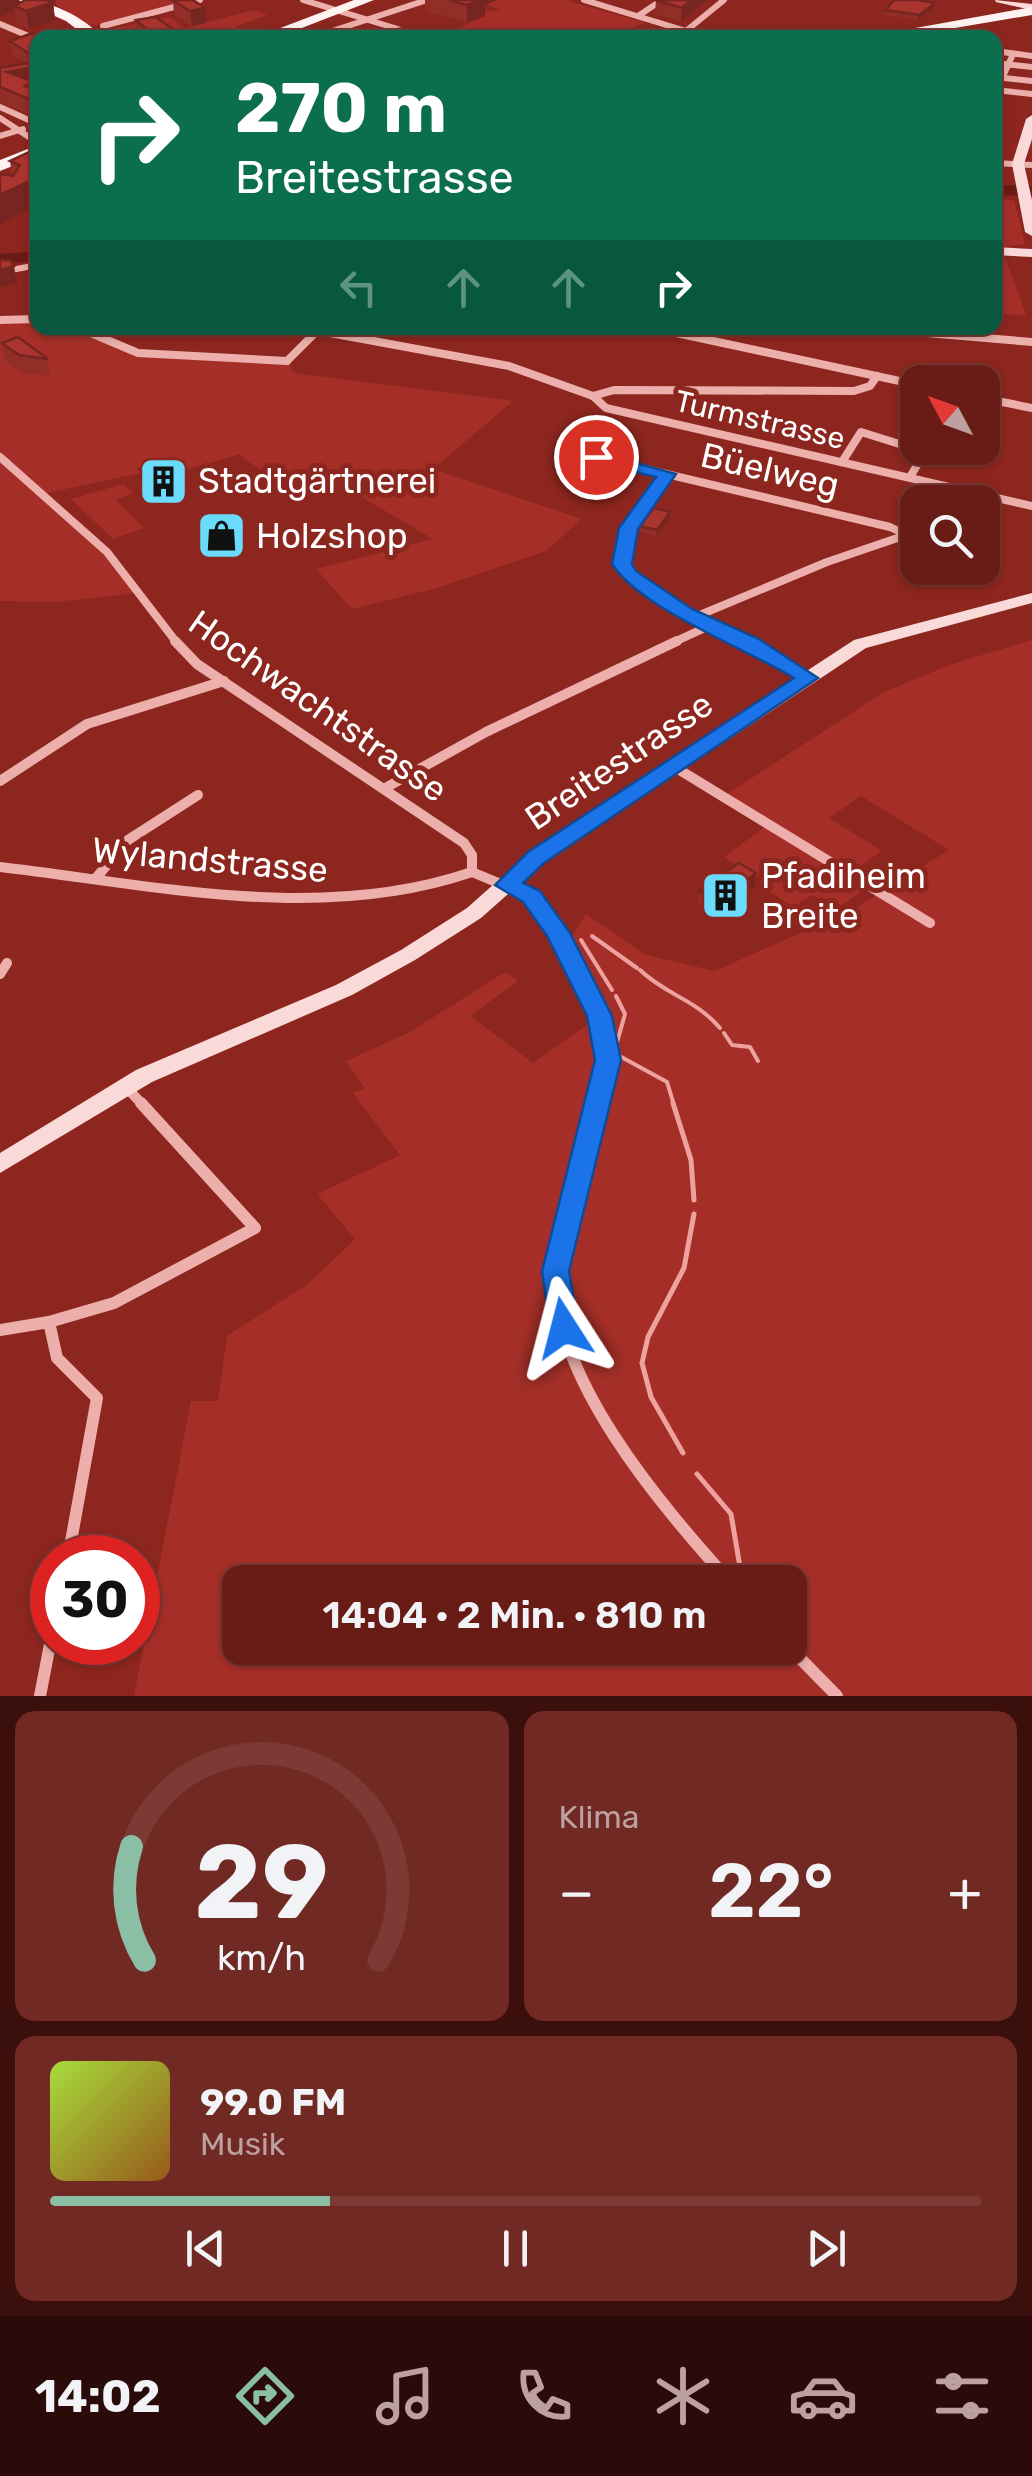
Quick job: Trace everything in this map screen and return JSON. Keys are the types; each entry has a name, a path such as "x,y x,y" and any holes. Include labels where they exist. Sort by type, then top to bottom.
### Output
{"main road":[{"path":"282,30 367,0"},
{"path":"1000,0 1032,9"},
{"path":"33,5 96,30"},
{"path":"913,30 1032,9"},
{"path":"1032,119 1021,192 1032,232"},
{"path":"0,166 30,151"},
{"path":"1002,251 1032,252"},
{"name":"Breitestrasse","path":"0,1164 124,1086 372,976 474,913 536,858 808,678 881,636 1032,598"}],"street":[{"path":"106,30 200,0"},
{"path":"303,0 403,30"},
{"path":"334,30 427,0"},
{"path":"584,0 675,30"},
{"path":"637,16 662,0"},
{"path":"690,30 724,0"},
{"path":"3,22 30,36"},
{"path":"1002,53 1032,56"},
{"path":"1002,74 1014,54"},
{"path":"1002,63 1032,67"},
{"path":"1002,78 1032,82"},
{"path":"1002,91 1032,94"},
{"path":"0,108 30,123"},
{"path":"0,118 30,139"},
{"path":"0,136 30,128"},
{"path":"3,262 4,271 30,266"},
{"path":"0,320 30,319"},
{"path":"96,335 138,353 288,361 313,335"},
{"path":"345,335 509,366 593,396"},
{"path":"687,335 900,380"},
{"path":"950,335 1032,342"},
{"path":"288,361 294,373"},
{"name":"Turmstrasse","path":"593,396 614,390 854,391 870,386 878,376"},
{"name":"Turmstrasse","path":"593,396 606,408 947,485"},
{"path":"1000,402 1032,408"},
{"path":"842,462 861,432 881,436 925,452 910,477"},
{"name":"Büelweg","path":"561,449 890,526 900,532"},
{"name":"Hochwachtstrasse","path":"0,456 46,493 111,558 168,638 224,681 464,842 472,855 472,872"},
{"path":"667,474 628,528 622,564 629,575 709,626 752,644 808,678"},
{"name":"Turmstrasse","path":"1000,498 1032,506"},
{"path":"695,617 826,562 900,537"},
{"path":"386,787 486,732 709,626"},
{"path":"0,781 87,724 224,681"},
{"path":"674,766 930,923"},
{"path":"96,878 128,840 198,794"},
{"name":"Wylandstrasse","path":"0,867 294,900 425,888 472,872"},
{"path":"472,872 532,896 558,933 600,1016 608,1060 556,1271 564,1328 590,1392 626,1450 717,1565"},
{"path":"0,1330 49,1322 114,1302 255,1228 254,1222 124,1086"},
{"path":"49,1322 57,1358 97,1398 99,1409 73,1535"},
{"path":"40,1696 46,1665"},
{"path":"807,1665 837,1696"}],"shaded area":[{"path":"190,0 90,27 53,2"},
{"path":"565,0 645,23 627,30 461,27 484,16 485,11 500,10 484,3"},
{"path":"254,10 267,15 235,27 242,30 109,29 170,17 184,28"},
{"path":"1002,199 1014,200 1025,244 1002,247"},
{"path":"1002,257 1005,257 1026,315 1002,314"},
{"path":"30,319 30,335 94,335 125,350 287,361 294,373 513,401 433,469 582,519 546,551 437,588 352,609 316,569 433,539 314,469 293,476 274,475 240,454 185,470 178,465 47,493 102,548 137,593 55,602 0,601 0,320"},
{"path":"123,484 134,493 116,500 144,528 113,539 71,499"},
{"path":"1032,640 1032,1696 134,1696 140,1665 160,1665 160,1561 191,1401 218,1401 227,1336 309,1283 355,1239 317,1194 400,1155 353,1093 365,1088 346,1061 410,1032 505,972 518,981 470,1016 533,1063 600,1016 565,947 586,914 646,955 715,971 856,908 949,850 861,796 829,818 882,851 852,872 867,888 836,909 812,895 793,907 770,892 774,887 724,857 769,824 724,796 884,692 949,665"}],"building":[{"path":"26,0 53,2 26,11 14,6"},
{"path":"173,0 193,0 205,8 190,11"},
{"path":"449,0 480,0 467,5"},
{"path":"655,0 691,0 682,8"},
{"path":"894,0 935,3 919,15 886,10"},
{"path":"155,17 174,30 147,30 136,20"},
{"path":"30,34 30,53 28,53 10,41"},
{"path":"30,62 30,68 7,72 30,81 25,86 30,88 30,100 0,87 0,68"},
{"path":"30,152 30,181 0,195 0,174 13,176 20,165 10,161"},
{"path":"0,260 10,260 14,266 0,270"},
{"path":"18,337 48,359 19,355 2,343"},
{"path":"174,458 185,469 149,479 139,469"},
{"path":"654,508 670,512 657,530 640,526"},
{"path":"739,863 756,873 716,902 699,891"}],"waterway":[{"path":"1002,190 1032,191"},
{"path":"0,259 30,257"},
{"path":"592,936 637,968"},
{"path":"581,940 612,990"},
{"path":"640,970 701,1010 720,1028"},
{"path":"616,996 625,1014 614,1053 667,1082 674,1105"},
{"path":"724,1033 732,1045 750,1047 758,1061"},
{"path":"673,1103 691,1160 694,1200"},
{"path":"683,1453 651,1397 642,1363 648,1337 684,1268 694,1214"},
{"path":"697,1474 731,1514 740,1565"}],"place":[{"name":"Stadtgärtnerei","path":"163,481"},
{"name":"Holzshop","path":"221,536"},
{"name":"Pfadiheim Breite","path":"726,896"}],"route":[{"path":"564,1328 556,1271 608,1060 600,1016 558,933 532,896 507,885 536,858 808,678 752,644 685,613 624,570 628,528 667,474 596,457"}]}
